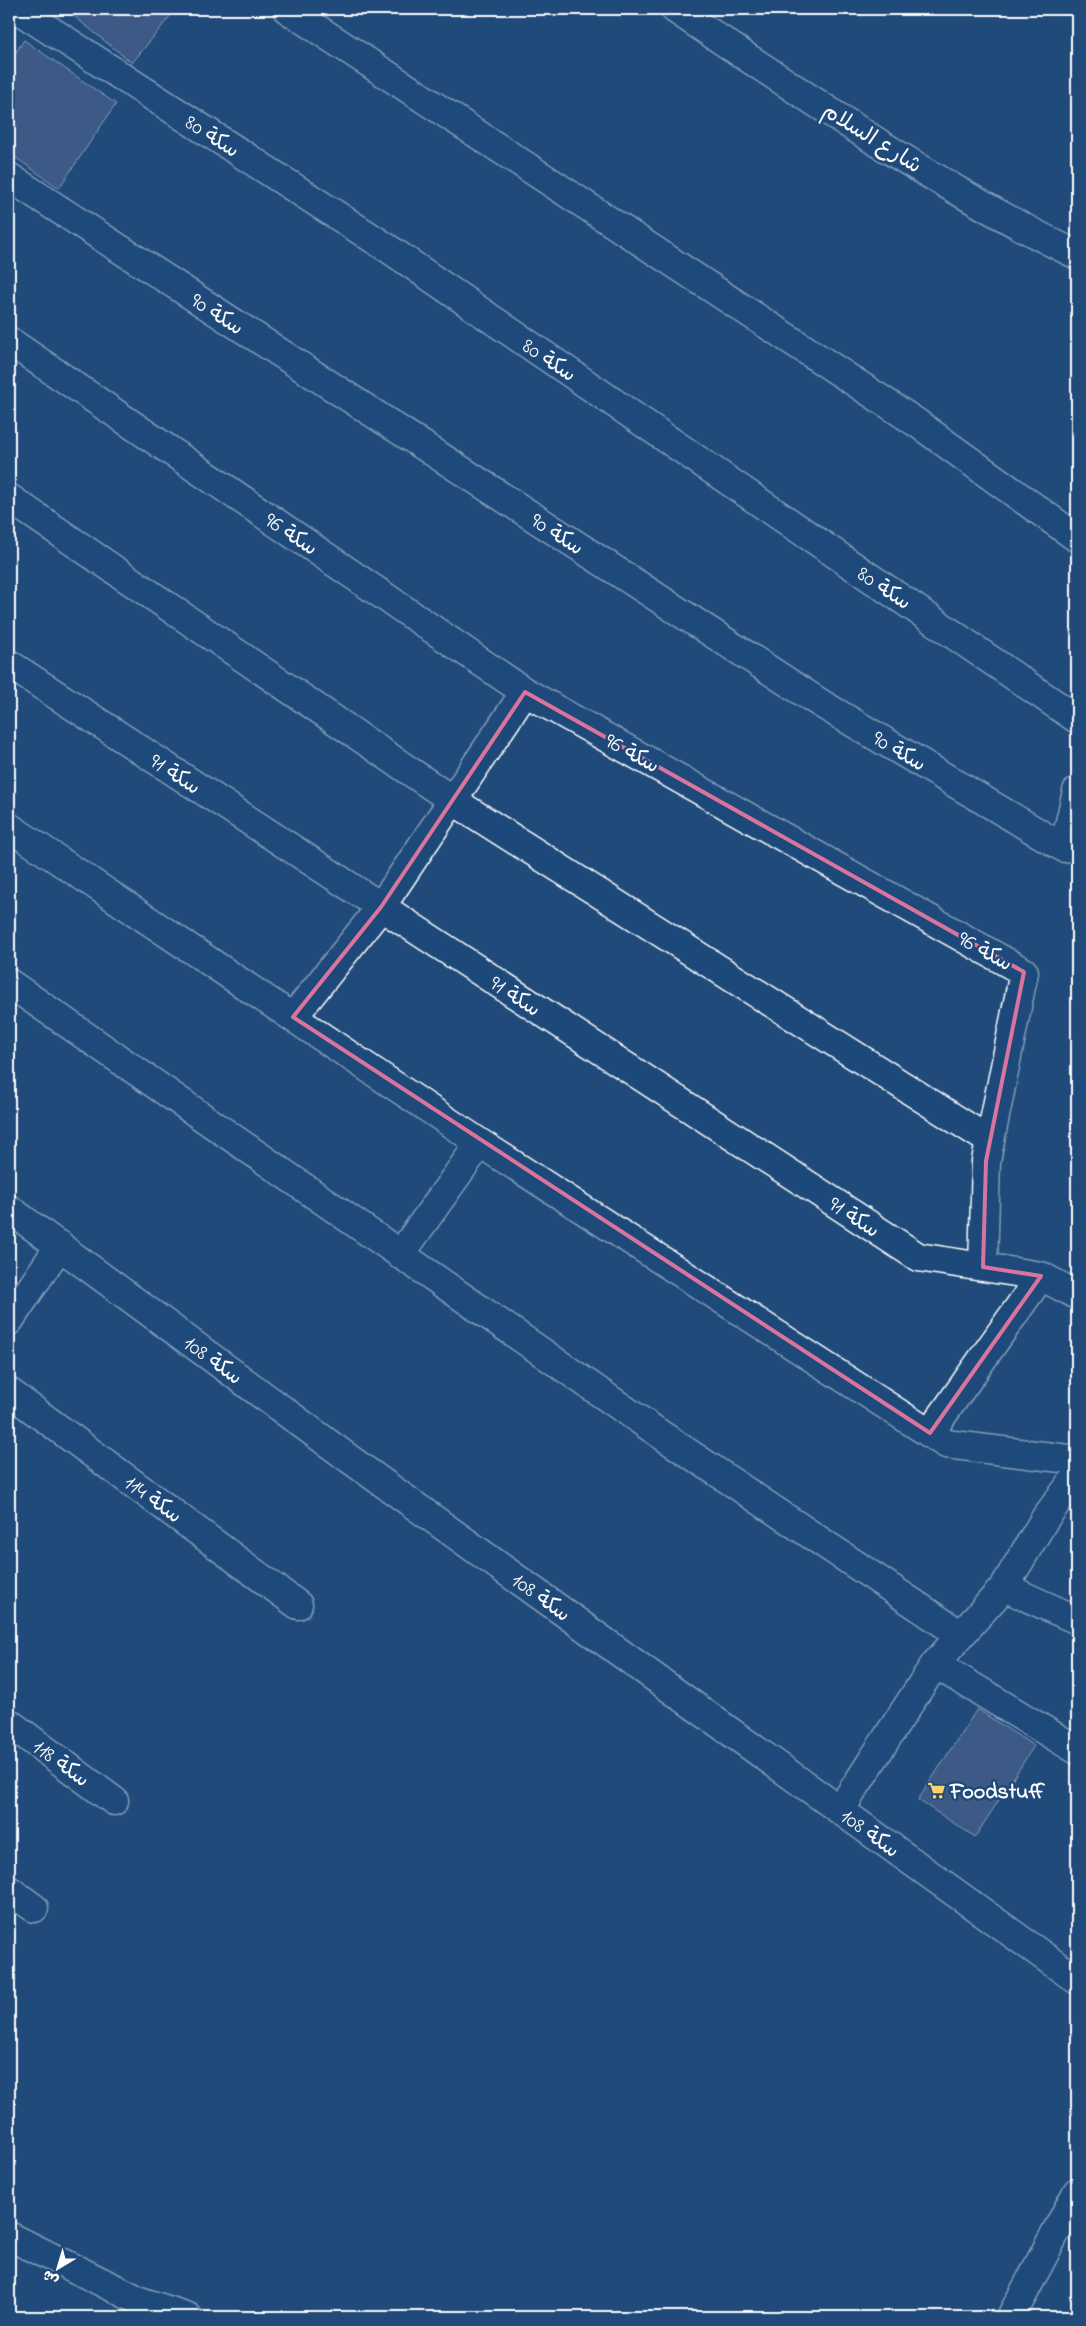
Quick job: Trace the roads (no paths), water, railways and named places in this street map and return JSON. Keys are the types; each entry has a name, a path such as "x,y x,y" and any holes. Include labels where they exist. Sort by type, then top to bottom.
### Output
{"street":[{"name":"سكة 80","path":"17,9 389,249 1077,719"},
{"path":"287,9 917,424 1077,538"},
{"name":"شارع السلام","path":"675,9 860,132 1040,237 1077,255"},
{"name":"سكة 90","path":"9,177 820,703 1064,848 1077,791"},
{"name":"سكة 96","path":"9,341 525,692 1024,972 986,1161 983,1267"},
{"path":"9,498 452,800 990,1141"},
{"name":"سكة 91","path":"9,664 918,1257 1042,1276 1077,1295"},
{"path":"293,1018 381,907 525,692"},
{"path":"9,827 480,1143 946,1444 1077,1460"},
{"path":"9,984 657,1432 961,1635"},
{"path":"400,1255 480,1143"},
{"name":"سكة 108","path":"9,1209 351,1460 1077,1980"},
{"path":"9,1321 60,1245"},
{"path":"930,1433 1042,1276"},
{"name":"سكة 114","path":"9,1392 298,1605"},
{"path":"840,1810 935,1664 1004,1587 1046,1517 1077,1476"},
{"path":"1004,1587 1077,1620"},
{"path":"935,1664 1077,1750"},
{"name":"سكة 118","path":"9,1723 114,1801"},
{"path":"9,1890 34,1908"},
{"path":"1011,2317 1073,2209"},
{"path":"9,2236 140,2302 188,2317"}],"place":[{"name":"Foodstuff","path":"936,1790"}]}
